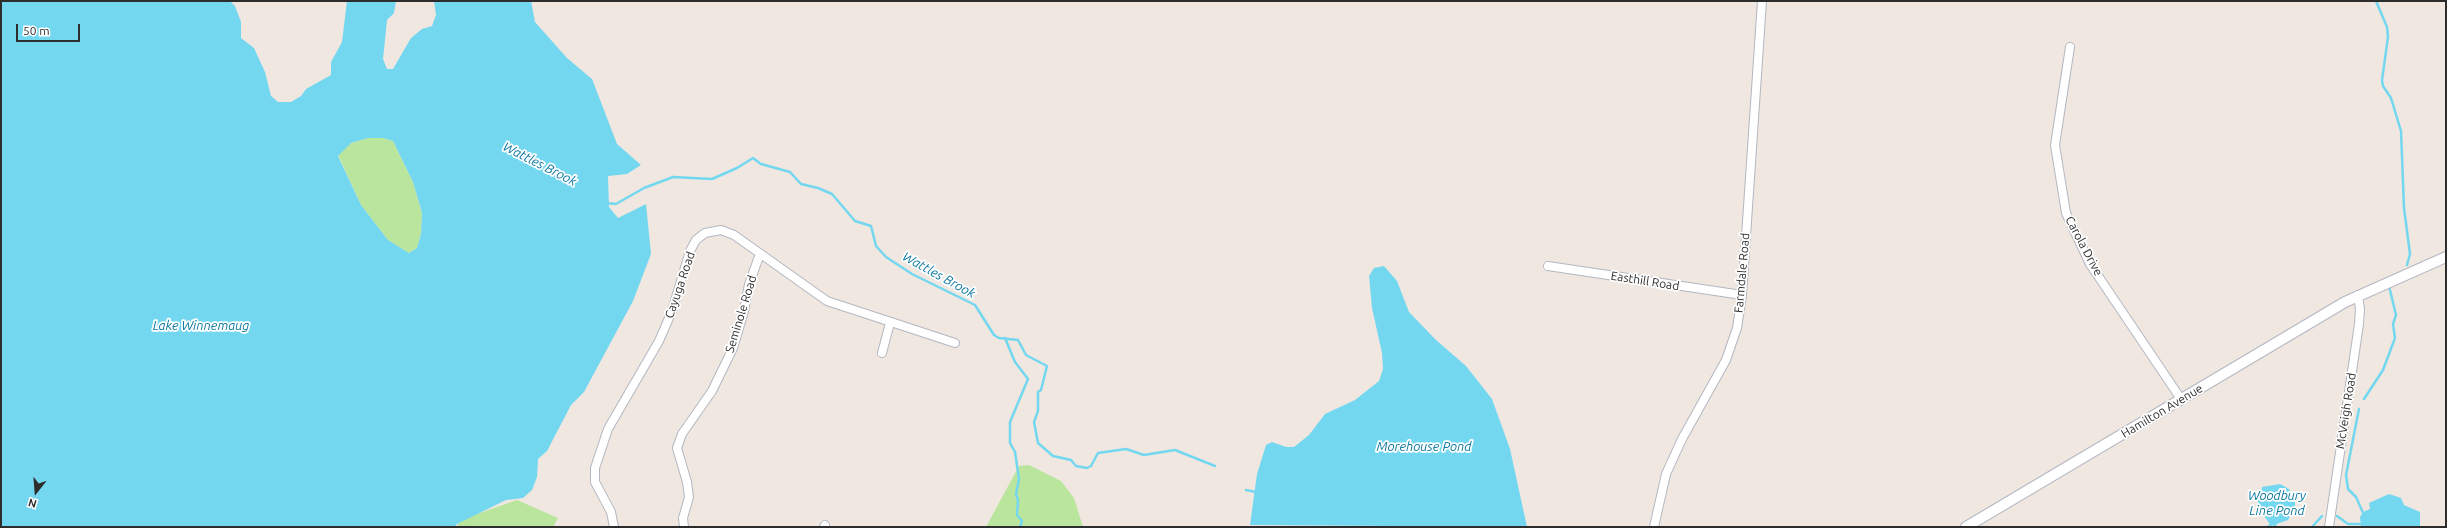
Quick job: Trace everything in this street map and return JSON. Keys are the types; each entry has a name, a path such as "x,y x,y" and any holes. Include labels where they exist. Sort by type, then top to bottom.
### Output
{"street":[{"name":"Farmdale Road","path":"1654,527 1666,474 1682,439 1726,360 1737,328 1742,295 1762,1"},
{"name":"Carola Drive","path":"2070,47 2055,145 2066,214 2090,264 2181,399"},
{"name":"Cayuga Road","path":"614,527 611,512 595,482 595,468 608,428 659,342 672,311 690,252 696,240 705,233 721,230 734,235 827,301 890,323 955,343"},
{"name":"Seminole Road","path":"684,527 683,518 689,497 687,482 677,448 682,434 712,391 733,348 744,311 749,284 760,254"},
{"name":"Hamilton Avenue","path":"1966,527 2358,296 2446,257"},
{"name":"Easthill Road","path":"1548,266 1742,295"},
{"name":"McVeigh Road","path":"2329,527 2360,315 2358,296"},
{"path":"882,353 890,323"}],"green space":[{"path":"368,138 383,138 393,141 413,182 422,213 421,234 417,248 409,253 388,240 361,205 338,155 351,143"},
{"path":"1029,465 1061,481 1074,498 1083,527 986,527 1019,466"},
{"path":"517,500 558,518 553,527 457,527 460,520"}],"water":[{"name":"Lake Winnemaug","path":"1,1 230,1 235,6 241,22 241,38 254,48 265,72 271,96 278,102 291,102 301,96 306,89 331,75 331,62 342,42 347,1 396,1 394,13 387,20 383,59 387,69 393,69 411,38 422,29 432,26 436,15 434,1 531,1 535,22 567,58 592,79 617,144 641,165 627,174 608,176 609,207 618,218 646,204 651,254 633,301 584,392 571,405 547,451 538,459 537,477 532,490 523,498 506,500 457,524 455,527 1,527","holes":["368,138 383,138 393,141 413,182 422,213 421,234 417,248 409,253 388,240 361,205 338,156 351,143"]},
{"name":"Morehouse Pond","path":"1384,266 1397,281 1409,312 1436,340 1466,366 1492,399 1510,449 1527,527 1250,525 1257,474 1266,445 1272,442 1286,447 1294,447 1309,435 1325,414 1355,400 1379,381 1383,369 1382,353 1372,308 1369,276 1374,268"},
{"name":"Woodbury Line Pond","path":"2280,484 2289,489 2295,499 2295,506 2288,520 2271,526 2261,511 2258,502 2262,487"},
{"path":"2389,494 2401,498 2404,505 2420,512 2420,527 2361,527 2360,517 2363,512 2370,509 2369,503"}],"waterway":[{"path":"2376,1 2387,27 2388,37 2382,80 2383,86 2391,98 2401,131 2404,208 2410,254 2407,265"},
{"name":"Wattles Brook","path":"606,203 616,204 644,188 673,177 712,179 737,168 753,158 761,164 790,172 801,184 818,188 832,194 855,221 871,226 876,246 886,257 912,274 975,305 994,335 999,338 1018,340 1026,355 1047,366 1041,390 1038,392 1038,411 1034,422 1038,443 1053,456 1071,460 1076,466 1087,468 1091,466 1098,453 1126,449 1144,455 1175,450 1215,466"},
{"path":"2364,399 2383,370 2395,338 2393,324 2396,315 2389,286"},
{"path":"1005,338 1015,362 1028,379 1010,422 1010,443 1015,452 1019,479 1016,494 1018,500 1017,515 1022,521 1020,527"},
{"path":"2359,409 2346,475 2348,489 2356,497 2364,515"},
{"name":"Wattles Brook","path":"1246,490 1256,492"},
{"path":"2312,527 2322,516"},
{"path":"2337,516 2348,524 2363,524"},
{"path":"2268,527 2274,523 2276,527"}]}
